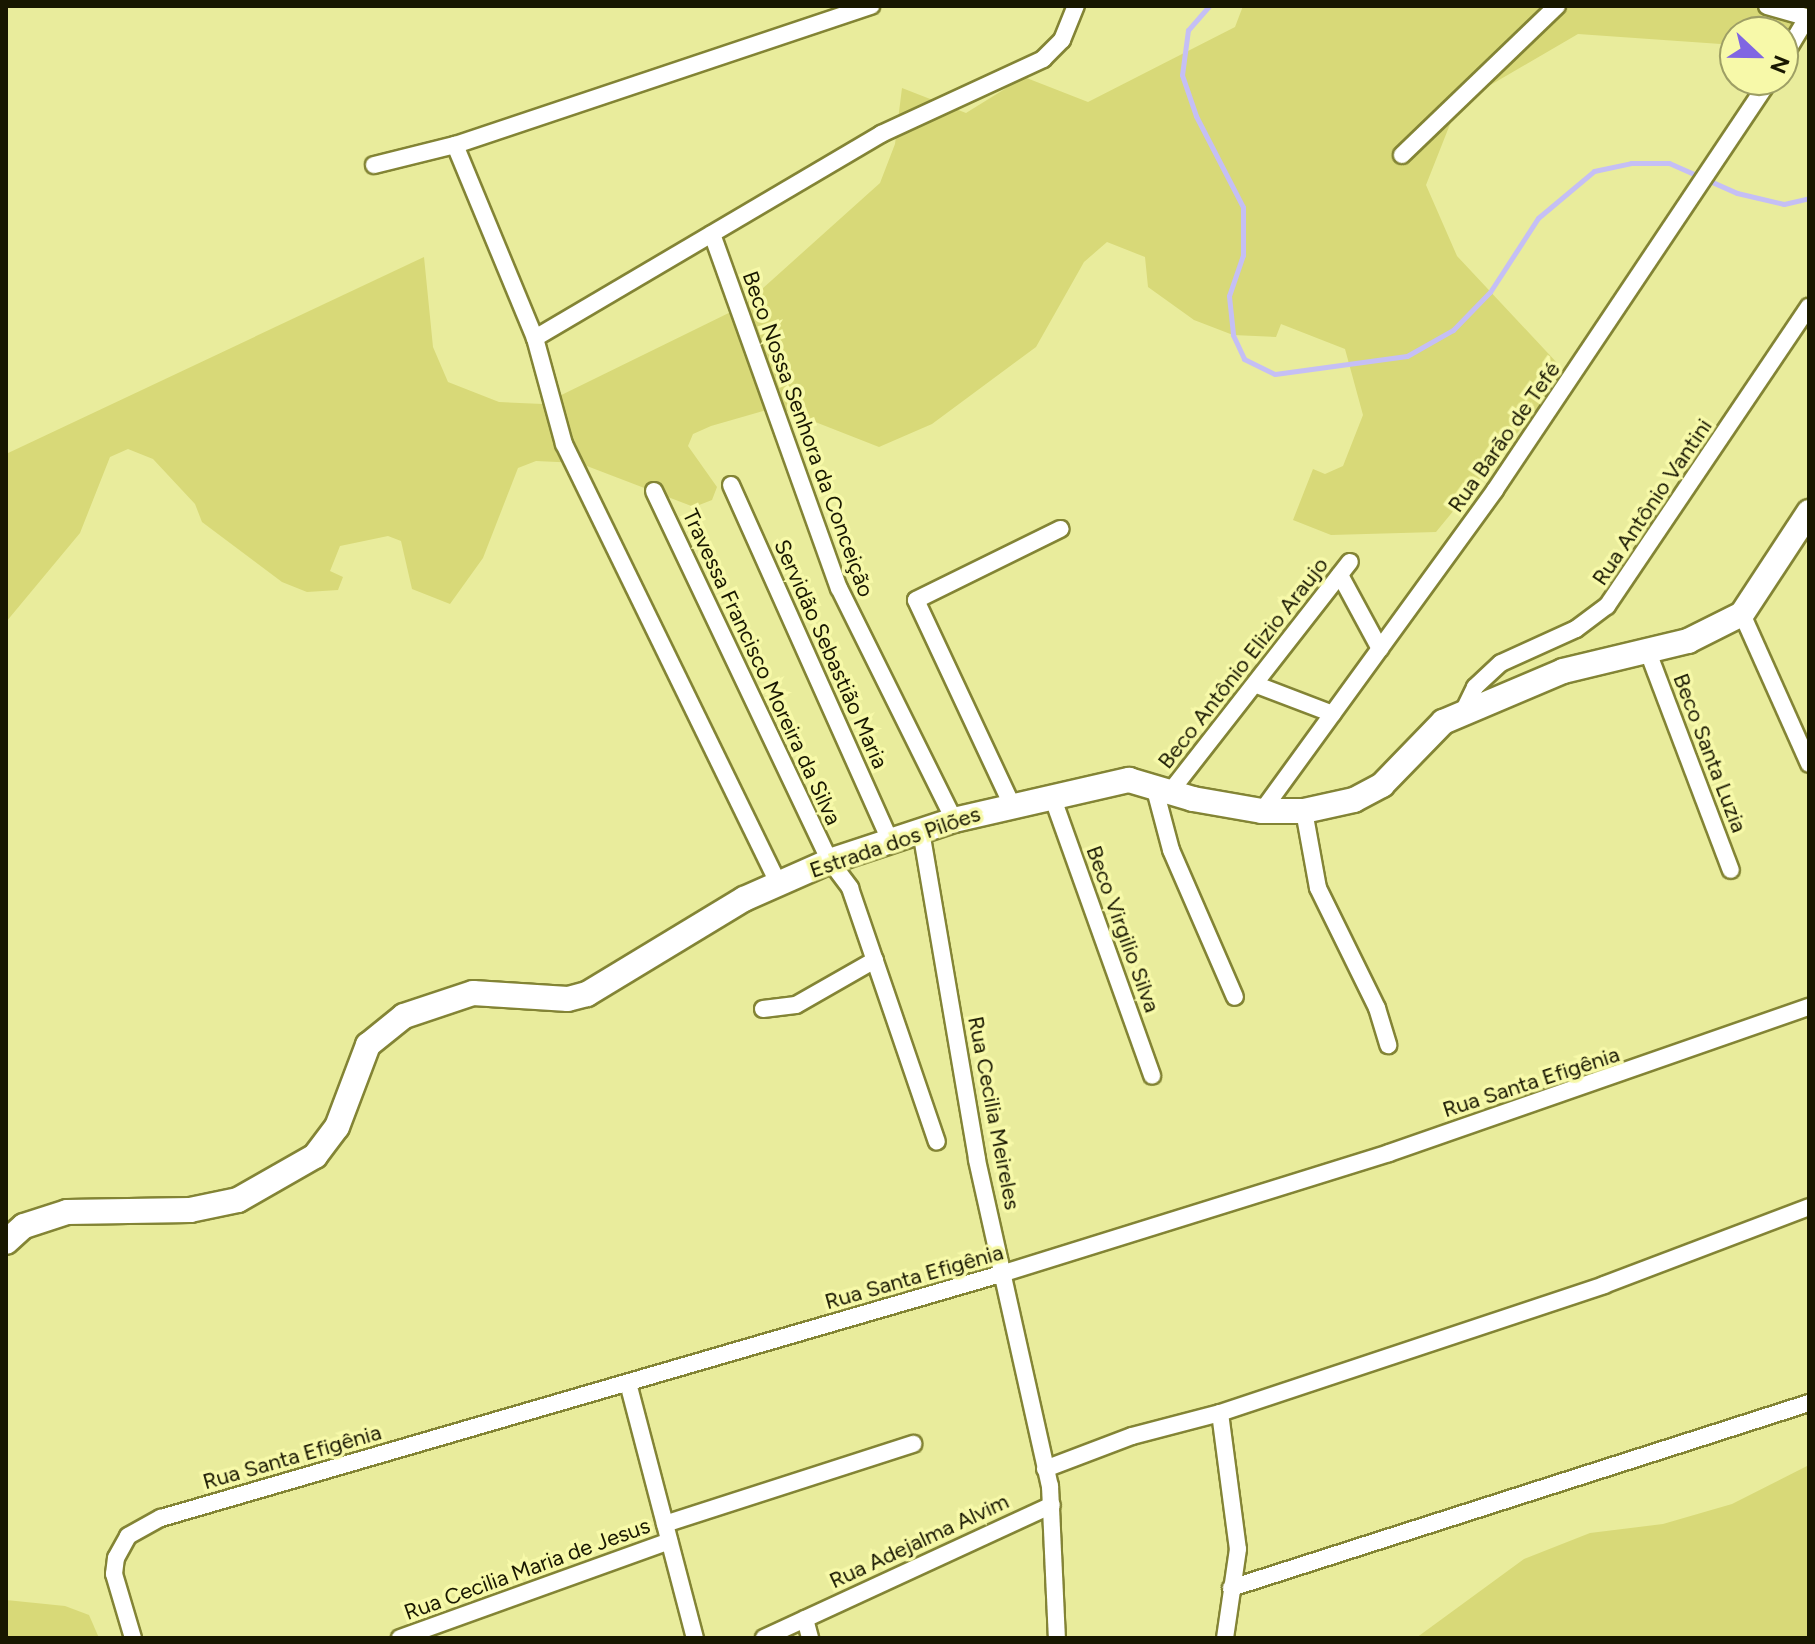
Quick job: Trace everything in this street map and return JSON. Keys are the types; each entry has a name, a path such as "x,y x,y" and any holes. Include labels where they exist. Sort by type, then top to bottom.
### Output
{"street":[{"path":"374,165 455,145 871,6"},
{"path":"535,338 881,134 1043,59 1062,40 1076,6"},
{"path":"1402,155 1557,6"},
{"path":"1767,6 1808,18"},
{"name":"Rua Barão de Tefé","path":"1262,811 1380,649 1700,190 1759,96"},
{"path":"455,145 535,338 564,444 779,884"},
{"name":"Beco Nossa Senhora da Conceição","path":"712,234 839,588 954,820"},
{"name":"Rua Antônio Vantini","path":"1462,714 1475,687 1501,663 1576,629 1607,606 1809,307"},
{"name":"Servidão Sebastião Maria","path":"731,485 890,841"},
{"name":"Travessa Francisco Moreira da Silva","path":"654,491 830,861 850,888 937,1142"},
{"path":"1809,512 1742,614 1809,764"},
{"path":"1011,803 916,605 919,595 1060,529"},
{"name":"Beco Antônio Elizio Araujo","path":"1162,789 1257,685 1345,568 1380,649"},
{"name":"Estrada dos Pilões","path":"6,1242 24,1226 54,1215 190,1210 252,1193 315,1156 337,1127 368,1045 404,1016 473,993 568,999 587,994 709,917 830,861 1011,803 1118,780 1262,811 1304,811 1366,795 1443,722 1563,671 1688,641 1742,614"},
{"name":"Beco Santa Luzia","path":"1648,652 1731,870"},
{"path":"1257,685 1333,714"},
{"path":"1162,789 1171,850 1235,997"},
{"name":"Beco Virgilio Silva","path":"1052,796 1152,1076"},
{"path":"1304,811 1318,888 1377,1008 1388,1045"},
{"name":"Rua Cecilia Meireles","path":"921,831 1001,1274 1052,1505 1057,1638"},
{"path":"763,1009 796,1005 875,960"},
{"name":"Rua Santa Efigênia","path":"133,1638 114,1574 122,1546 139,1528 1001,1274 1389,1153 1809,1007"},
{"path":"1045,1469 1132,1436 1220,1413 1604,1285 1809,1207"},
{"path":"628,1383 695,1638"},
{"path":"1231,1588 1809,1403"},
{"path":"1220,1413 1236,1525 1225,1638"},
{"path":"665,1524 913,1444"},
{"name":"Rua Adejalma Alvim","path":"764,1638 1052,1505"},
{"name":"Rua Cecilia Maria de Jesus","path":"400,1638 669,1541"},
{"path":"805,1619 810,1638"}],"shaded area":[{"path":"1243,6 1809,8 1799,19 1799,16 1719,16 1719,44 1578,34 1458,104 1426,185 1457,256 1559,365 1546,398 1436,532 1331,535 1293,520 1313,469 1325,474 1343,466 1363,415 1345,349 1281,324 1276,337 1233,335 1194,320 1148,287 1145,257 1107,242 1084,262 1036,347 932,424 879,447 777,407 711,426 693,434 688,446 717,487 712,500 694,507 579,463 536,461 518,468 483,558 450,604 412,589 401,541 388,536 340,546 330,571 343,577 338,590 307,592 282,582 202,522 195,504 153,459 128,449 110,457 80,533 6,622 6,454 424,257 433,347 448,382 499,402 543,404 743,306 880,183 895,144 902,88 966,113 1024,77 1088,102 1235,27"},
{"path":"1809,1465 1809,1638 1416,1638 1524,1559 1590,1533 1663,1524 1732,1504"},
{"path":"6,1600 65,1606 89,1615 99,1638 6,1638"}],"waterway":[{"path":"1209,6 1188,30 1182,75 1196,116 1243,207 1243,255 1229,296 1233,335 1244,359 1275,374 1407,356 1453,330 1490,292 1538,218 1594,171 1631,163 1669,163 1737,193 1784,204 1809,198"}]}
